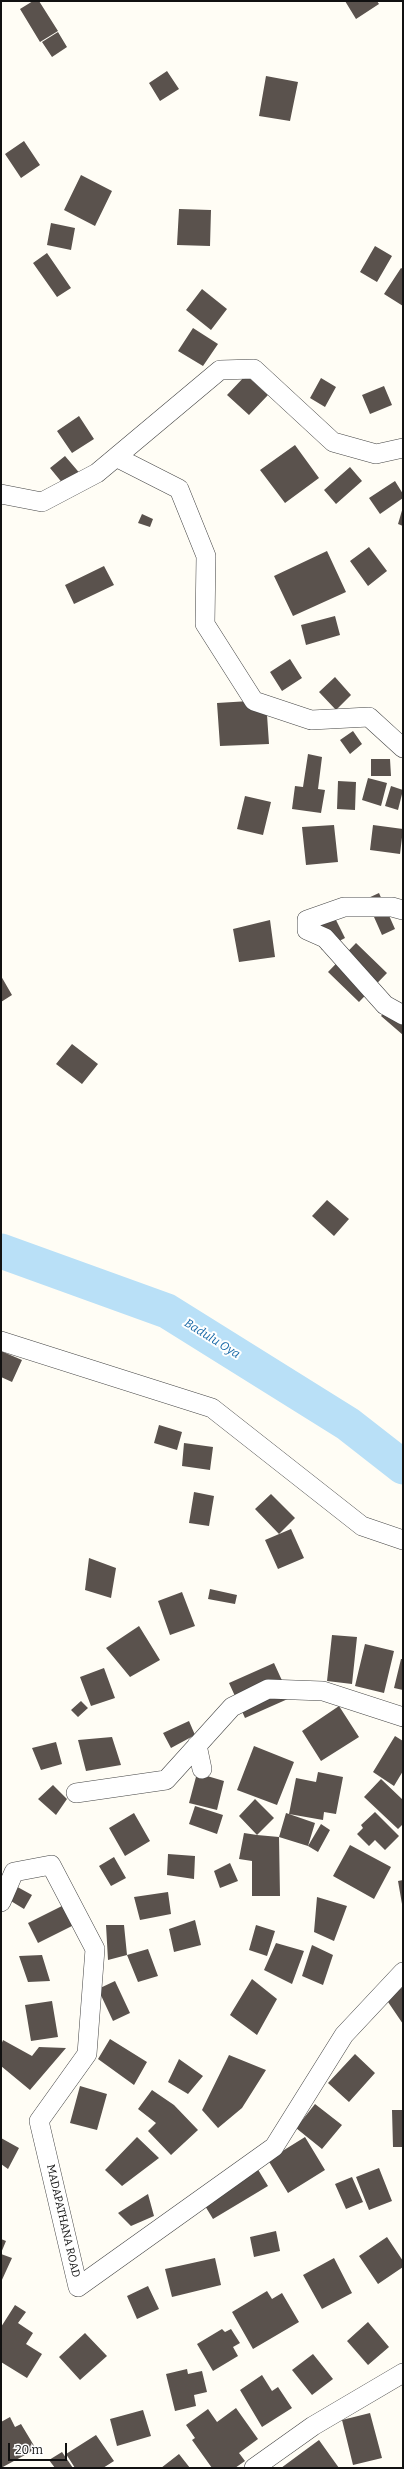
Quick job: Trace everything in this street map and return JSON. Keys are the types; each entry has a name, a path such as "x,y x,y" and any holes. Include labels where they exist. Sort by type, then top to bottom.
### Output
{"street":[{"path":"1,494 42,502 97,473 220,370 254,369 333,442 376,454 403,448"},
{"path":"116,457 179,489 206,556 205,624 254,701 312,720 369,717 403,748"},
{"path":"403,910 392,907 344,907 307,920 307,930 325,938 385,1005 403,1015"},
{"path":"1,1341 212,1408 362,1526 403,1540"},
{"path":"76,1793 166,1780 232,1707 268,1689 323,1691 403,1717"},
{"path":"197,1745 202,1770"},
{"name":"MADAPATHANA ROAD","path":"1,1902 14,1872 50,1865 95,1949 87,2054 39,2121 78,2287 274,2147 344,2034 403,1972"},
{"path":"254,2468 313,2426 403,2373"}],"building":[{"path":"33,1 39,1 58,31 40,42 20,9"},
{"path":"345,1 377,1 379,4 356,19"},
{"path":"58,32 67,47 52,57 42,42"},
{"path":"167,71 179,89 160,101 149,83"},
{"path":"266,76 298,82 290,121 259,116"},
{"path":"24,141 40,165 21,178 5,154"},
{"path":"81,175 112,191 95,226 64,210"},
{"path":"179,209 211,210 210,246 177,245"},
{"path":"51,223 75,228 71,250 47,245"},
{"path":"375,246 392,256 377,282 360,272"},
{"path":"47,253 71,288 57,297 33,263"},
{"path":"401,268 403,269 403,306 384,294"},
{"path":"202,289 227,309 211,330 186,310"},
{"path":"193,328 218,344 203,366 178,351"},
{"path":"246,375 268,395 249,415 227,395"},
{"path":"321,378 336,387 325,407 310,398"},
{"path":"384,386 392,405 370,414 362,395"},
{"path":"79,416 94,439 72,453 57,431"},
{"path":"295,445 319,478 285,503 260,470"},
{"path":"65,456 88,483 73,496 50,468"},
{"path":"350,467 362,481 336,504 324,490"},
{"path":"395,481 403,494 403,498 380,514 369,498"},
{"path":"403,507 403,526 398,524"},
{"path":"142,514 153,519 150,527 138,523"},
{"path":"369,547 387,571 368,586 350,561"},
{"path":"327,551 346,592 293,616 274,576"},
{"path":"104,566 114,585 74,604 65,585"},
{"path":"335,616 340,635 306,645 301,625"},
{"path":"290,659 302,678 282,691 270,672"},
{"path":"335,677 351,695 336,710 319,692"},
{"path":"266,700 269,744 220,746 217,703"},
{"path":"353,731 362,744 350,754 340,740"},
{"path":"308,754 322,757 318,789 325,790 321,813 292,809 295,786 303,787"},
{"path":"371,759 390,759 391,776 371,776"},
{"path":"368,778 387,783 381,806 362,800"},
{"path":"338,781 356,782 355,810 337,809"},
{"path":"391,786 403,790 398,810 385,806"},
{"path":"245,796 271,802 263,835 237,829"},
{"path":"334,825 338,862 306,865 302,827"},
{"path":"373,825 403,829 400,854 370,850"},
{"path":"379,893 395,929 382,935 366,899"},
{"path":"330,908 345,938 322,950 307,920"},
{"path":"270,920 275,957 239,962 233,929"},
{"path":"356,943 387,973 359,1002 328,972"},
{"path":"1,976 12,995 1,1002"},
{"path":"395,1000 403,1007 403,1035 381,1016"},
{"path":"72,1044 98,1064 82,1084 56,1064"},
{"path":"327,1200 349,1219 334,1236 312,1216"},
{"path":"1,1351 22,1360 12,1382 1,1377"},
{"path":"159,1425 182,1432 177,1450 154,1443"},
{"path":"184,1443 213,1447 210,1470 182,1466"},
{"path":"194,1492 214,1496 209,1526 189,1523"},
{"path":"271,1494 295,1518 279,1534 255,1509"},
{"path":"291,1529 304,1558 278,1569 265,1540"},
{"path":"89,1558 116,1568 111,1598 85,1590"},
{"path":"210,1589 237,1595 235,1604 208,1599"},
{"path":"182,1592 195,1626 170,1635 158,1601"},
{"path":"139,1626 160,1660 130,1677 106,1648"},
{"path":"332,1635 357,1637 352,1684 327,1681"},
{"path":"365,1644 394,1651 384,1693 355,1686"},
{"path":"401,1659 403,1659 403,1690 394,1688"},
{"path":"274,1663 290,1698 245,1718 229,1683"},
{"path":"104,1668 115,1698 91,1706 80,1677"},
{"path":"81,1701 88,1708 78,1717 71,1710"},
{"path":"339,1706 359,1737 321,1761 302,1731"},
{"path":"189,1721 195,1735 171,1748 163,1733"},
{"path":"395,1736 403,1741 403,1771 394,1786 373,1772"},
{"path":"112,1737 121,1765 86,1771 78,1740"},
{"path":"56,1742 62,1764 41,1770 32,1748"},
{"path":"254,1746 294,1762 277,1805 237,1790"},
{"path":"318,1772 343,1777 336,1814 324,1812 323,1820 289,1814 296,1778 316,1782"},
{"path":"197,1773 224,1781 217,1810 189,1803"},
{"path":"381,1779 403,1800 403,1824 398,1829 364,1797"},
{"path":"53,1785 67,1799 56,1815 38,1799"},
{"path":"255,1799 274,1818 257,1835 239,1816"},
{"path":"195,1806 223,1815 217,1834 189,1824"},
{"path":"375,1812 399,1836 385,1850 375,1840 369,1846 357,1834 363,1828 361,1825"},
{"path":"134,1813 150,1841 125,1856 109,1828"},
{"path":"286,1813 315,1823 308,1846 279,1837"},
{"path":"321,1824 330,1830 318,1852 308,1846"},
{"path":"244,1833 279,1837 280,1896 252,1896 252,1861 239,1859"},
{"path":"350,1845 391,1867 374,1899 333,1876"},
{"path":"168,1854 195,1856 194,1879 167,1875"},
{"path":"114,1857 126,1878 111,1886 99,1866"},
{"path":"230,1863 238,1881 220,1888 214,1871"},
{"path":"3,1879 32,1895 24,1909 1,1895"},
{"path":"403,1880 403,1904 402,1904 398,1881"},
{"path":"168,1892 171,1914 140,1920 134,1897"},
{"path":"317,1897 347,1906 334,1941 314,1932"},
{"path":"70,1902 80,1922 38,1943 28,1923"},
{"path":"195,1920 201,1945 174,1952 169,1929"},
{"path":"106,1925 124,1925 127,1955 108,1960"},
{"path":"256,1925 275,1931 267,1956 249,1950"},
{"path":"276,1943 304,1951 292,1984 264,1970"},
{"path":"312,1945 333,1955 323,1985 302,1976"},
{"path":"148,1949 158,1976 138,1982 127,1955"},
{"path":"42,1955 50,1981 28,1982 19,1956"},
{"path":"252,1979 277,1999 257,2035 230,2015"},
{"path":"115,1981 130,2013 113,2021 98,1989"},
{"path":"403,1987 403,2024 386,1999"},
{"path":"52,2001 58,2037 31,2041 25,2005"},
{"path":"110,2039 147,2062 134,2085 98,2059"},
{"path":"3,2040 32,2056 39,2047 66,2048 30,2090 1,2066 1,2045"},
{"path":"355,2054 375,2073 349,2102 328,2083"},
{"path":"229,2055 266,2070 242,2108 218,2128 202,2110"},
{"path":"179,2059 203,2076 188,2094 168,2082"},
{"path":"80,2086 107,2094 97,2130 70,2123"},
{"path":"152,2090 174,2105 198,2130 171,2155 148,2131 156,2123 138,2109"},
{"path":"315,2104 342,2125 322,2149 296,2128"},
{"path":"392,2110 403,2110 403,2147 393,2147"},
{"path":"137,2137 159,2158 122,2186 105,2170"},
{"path":"305,2137 325,2170 288,2193 268,2160"},
{"path":"1,2138 19,2148 8,2169 1,2164"},
{"path":"254,2163 268,2186 213,2219 199,2196"},
{"path":"379,2168 392,2201 369,2210 356,2177"},
{"path":"352,2177 363,2202 346,2209 335,2184"},
{"path":"148,2194 154,2216 131,2226 118,2213"},
{"path":"276,2231 280,2251 254,2257 250,2237"},
{"path":"387,2237 403,2261 403,2267 378,2284 359,2256"},
{"path":"1,2239 6,2241 1,2253"},
{"path":"1,2254 12,2258 1,2282"},
{"path":"215,2258 221,2285 172,2297 165,2269"},
{"path":"334,2258 352,2293 322,2309 303,2275"},
{"path":"148,2286 159,2309 137,2319 127,2296"},
{"path":"267,2291 272,2299 282,2293 299,2322 253,2349 232,2312"},
{"path":"15,2305 26,2312 18,2323 33,2333 26,2344 42,2354 27,2378 1,2362 1,2327"},
{"path":"368,2322 389,2347 368,2365 347,2341"},
{"path":"222,2329 225,2332 231,2329 240,2343 233,2347 238,2356 213,2371 197,2344"},
{"path":"85,2333 107,2356 80,2380 59,2357"},
{"path":"313,2354 333,2379 312,2395 292,2370"},
{"path":"187,2369 188,2374 202,2371 207,2392 194,2395 196,2406 175,2411 166,2374"},
{"path":"262,2375 272,2391 278,2387 292,2408 262,2427 240,2390"},
{"path":"236,2408 258,2439 239,2453 245,2461 235,2468 212,2468 192,2440 195,2438 186,2425 208,2409 217,2422"},
{"path":"143,2410 151,2436 117,2446 110,2419"},
{"path":"370,2413 382,2458 353,2465 342,2420"},
{"path":"10,2417 15,2427 21,2424 36,2449 1,2468 1,2422"},
{"path":"96,2435 114,2461 103,2468 75,2468 66,2454"},
{"path":"319,2440 339,2468 281,2468"},
{"path":"62,2452 73,2468 55,2468 49,2460"},
{"path":"179,2454 190,2468 161,2468"}],"waterway":[{"name":"Badulu Oya","path":"1,1251 167,1311 348,1424 403,1467"}]}
